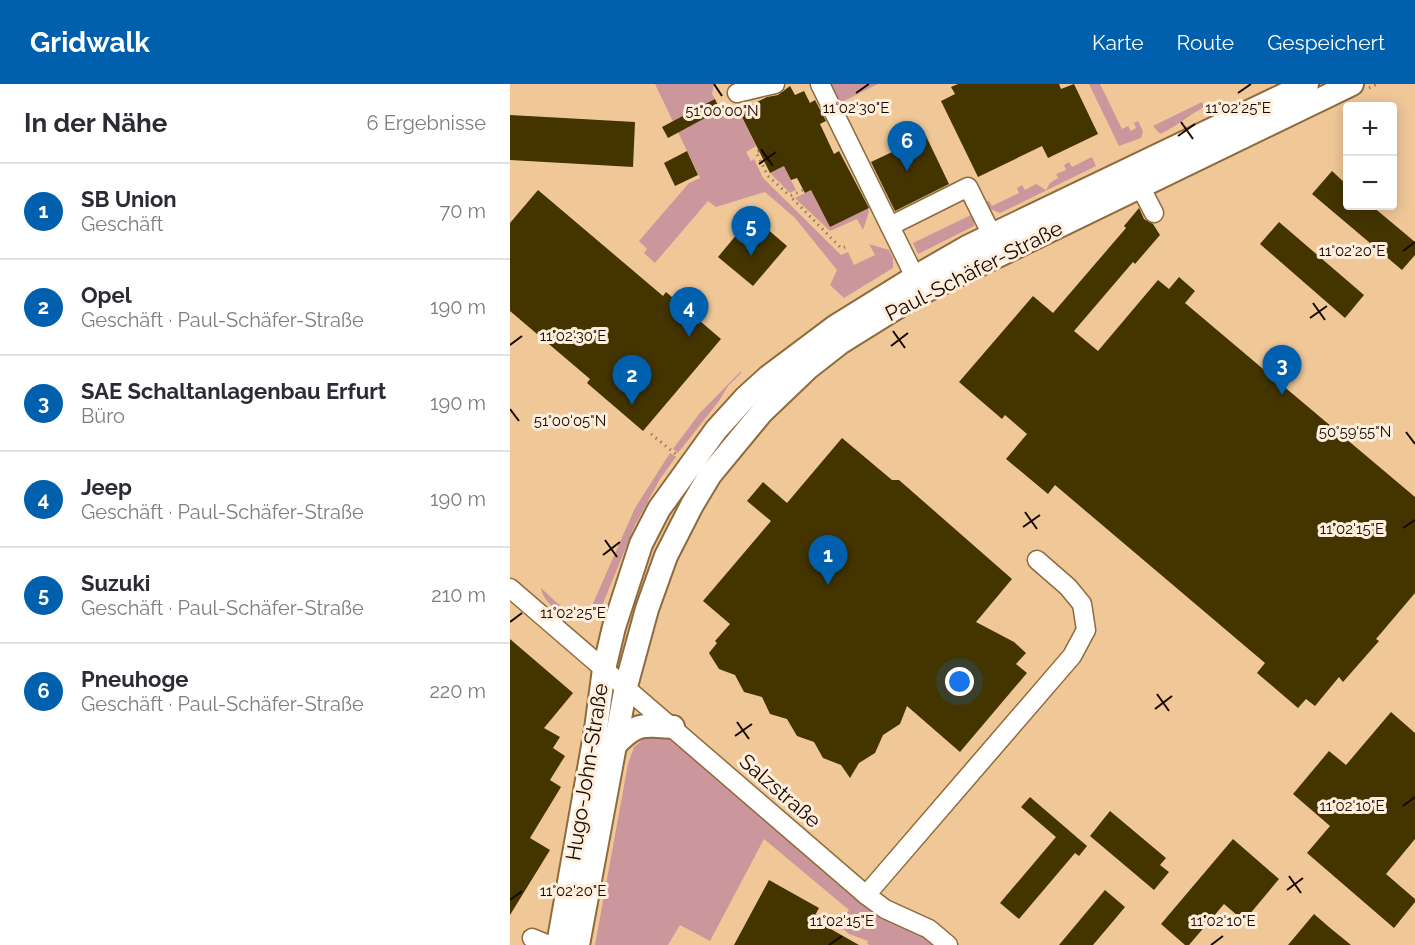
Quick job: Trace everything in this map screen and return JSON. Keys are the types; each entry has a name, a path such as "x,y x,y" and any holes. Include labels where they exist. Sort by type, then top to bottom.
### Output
{"main road":[{"name":"Paul-Schäfer-Straße","path":"626,686 647,609 666,556 692,505 710,475 762,412 808,368 840,344 917,295 1307,84"},
{"name":"Paul-Schäfer-Straße","path":"604,669 614,627 641,544 659,509 716,430 768,377 836,326 915,276 992,235 1136,178 1348,85"},
{"name":"Hugo-John-Straße","path":"558,945 596,729 604,669"},
{"name":"Hugo-John-Straße","path":"578,945 626,686"},
{"path":"615,745 628,731 643,725 673,728"}],"street":[{"path":"737,93 775,84"},
{"path":"820,84 915,276"},
{"path":"1136,178 1154,213"},
{"path":"890,226 968,187 992,235"},
{"path":"866,895 1072,656 1086,630 1082,604 1068,587 1037,560"},
{"name":"Salzstraße","path":"510,588 866,895 885,909 928,929 948,945"}],"path":[{"path":"759,151 756,152 768,176 841,248 845,248"},
{"path":"790,196 803,190"},
{"path":"651,434 678,456"}],"shaded area":[{"path":"655,84 714,84 712,94 715,99 697,122 720,110 725,119 739,111 756,146 746,152 751,161 754,159 763,178 841,255 848,252 854,265 875,255 869,244 889,250 893,258 893,268 844,298 830,285 837,270 795,218 765,192 716,207 708,201 655,263 644,253 647,249 639,241 689,183 700,178"},
{"path":"825,84 878,84 836,105"},
{"path":"1089,84 1100,84 1122,129 1128,126 1131,131 1136,128 1134,123 1138,121 1143,131 1141,138 1119,146"},
{"path":"1202,102 1204,107 1160,134 1153,126"},
{"path":"1092,157 1096,166 1000,213 990,209 986,202 989,201 992,206 1019,193 1017,188 1022,185 1025,190 1036,184 1046,190 1050,183 1058,178 1056,174 1066,170 1064,165 1069,162 1072,167"},
{"path":"797,160 786,170 796,190 790,193 770,173"},
{"path":"811,190 830,227 868,208 869,212 863,230 857,219 830,231 795,198"},
{"path":"971,215 975,218 974,226 918,254 913,243"},
{"path":"741,371 678,453 673,449 699,414"},
{"path":"670,453 676,457 660,479 635,525 602,606 591,616 579,619 558,611 546,600 541,588 570,611 583,611 591,608 635,508"},
{"path":"644,732 668,734 890,922 909,927 939,945 870,945 867,944 868,941 849,934 838,924 849,910 764,839 710,941 680,925 668,945 595,945 628,764 634,747 645,738"}],"building":[{"path":"958,84 1059,84 1061,89 1074,84 1098,134 1048,158 1042,146 978,177 941,101 955,94 951,87"},
{"path":"790,86 795,95 804,91 810,103 815,100 826,121 820,124 834,154 839,151 869,208 830,227 811,190 805,193 797,178 791,180 784,166 770,173 739,111 767,97 778,95"},
{"path":"715,99 720,110 668,138 662,127"},
{"path":"510,115 635,122 633,167 510,160"},
{"path":"926,136 949,184 895,211 871,162"},
{"path":"687,151 698,175 675,186 664,163"},
{"path":"1332,171 1343,181 1343,210 1377,210 1415,242 1415,255 1402,270 1312,194"},
{"path":"538,190 663,296 666,292 721,339 643,431 587,383 590,379 510,311 510,223"},
{"path":"1139,208 1144,219 1153,224 1160,235 1135,264 1133,262 1074,331 1098,351 1158,280 1169,289 1179,277 1195,291 1185,303 1415,497 1415,593 1376,639 1379,641 1343,682 1339,677 1315,706 1306,699 1298,708 1257,673 1265,663 1055,485 1048,494 1006,459 1027,434 1005,415 1002,419 959,382 1033,296 1053,313 1126,228 1124,226"},
{"path":"752,216 787,246 753,286 718,257"},
{"path":"1279,222 1364,295 1345,318 1260,244"},
{"path":"842,438 892,480 899,480 1012,579 976,622 1014,642 1026,653 1016,664 1027,673 960,752 907,706 900,724 883,735 875,753 859,763 850,778 841,765 823,758 814,742 797,736 787,719 770,714 762,697 744,692 735,675 719,669 709,653 717,643 715,641 730,624 703,601 771,521 747,501 763,482 787,503"},
{"path":"510,639 573,693 544,728 560,737 553,748 565,756 550,780 561,787 530,838 550,850 510,915"},
{"path":"1391,712 1415,733 1415,839 1386,874 1415,899 1415,902 1394,928 1307,853 1330,826 1293,794 1329,751 1346,765"},
{"path":"1030,797 1087,846 1079,856 1075,853 1019,919 1000,903 1056,837 1021,807"},
{"path":"1110,811 1166,858 1160,865 1169,872 1154,890 1090,836"},
{"path":"1233,839 1279,879 1244,921 1224,904 1189,945 1185,945 1161,924"},
{"path":"769,880 819,908 813,919 859,945 734,945"},
{"path":"1105,890 1125,907 1115,919 1093,945 1059,945"},
{"path":"1314,914 1329,927 1351,945 1288,945"}],"place":[{"name":"Pneuhoge","path":"907,171"},
{"name":"Suzuki","path":"751,256"},
{"name":"Jeep","path":"689,337"},
{"name":"SAE Schaltanlagenbau Erfurt","path":"1282,395"},
{"name":"Opel","path":"632,405"},
{"name":"SB Union","path":"828,585"}]}
